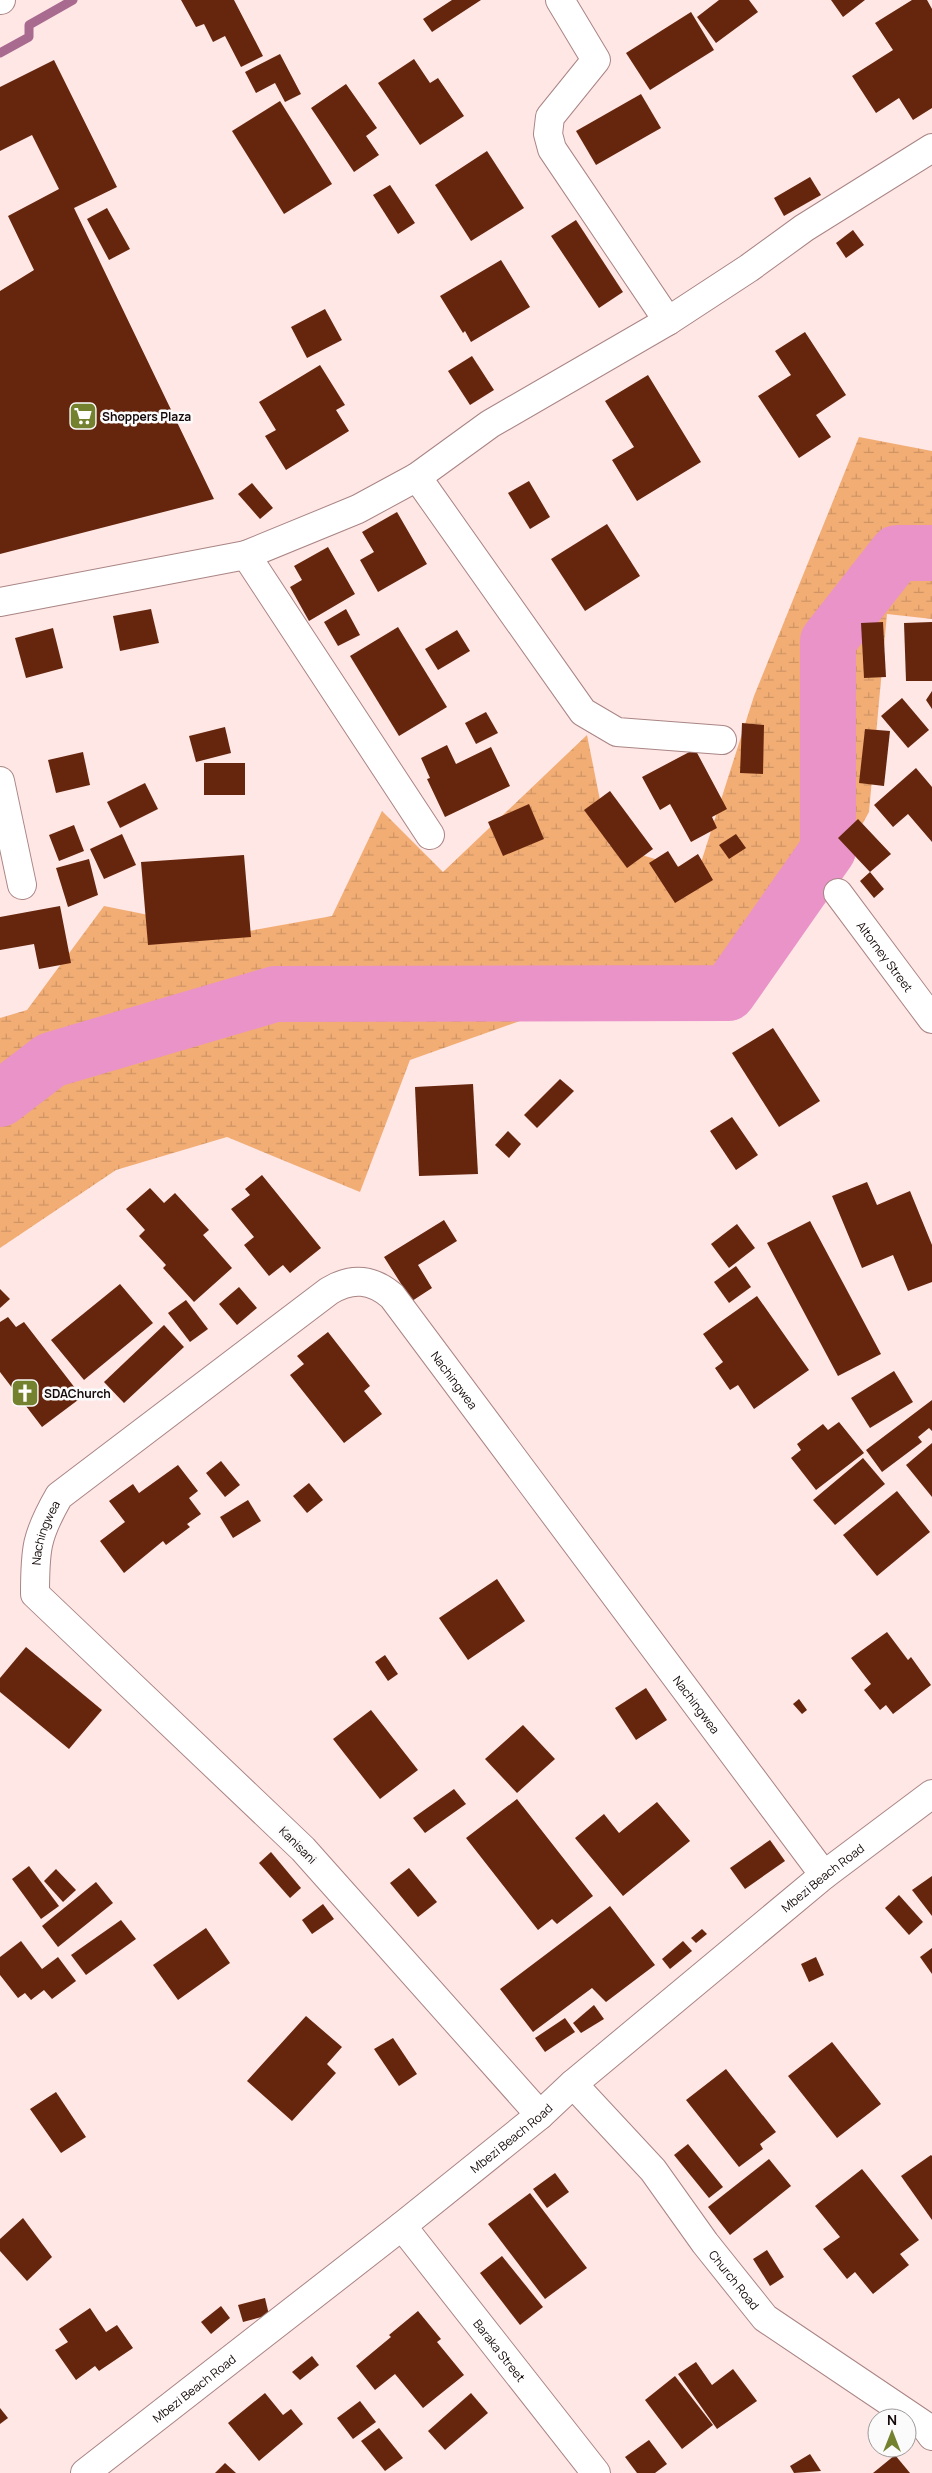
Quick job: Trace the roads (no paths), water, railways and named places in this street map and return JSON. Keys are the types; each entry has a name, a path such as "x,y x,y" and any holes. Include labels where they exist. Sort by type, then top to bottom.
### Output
{"street":[{"path":"560,0 596,60 550,117 548,134 552,149 668,321"},
{"path":"0,602 246,555 358,509 417,477 490,424 668,321 749,268 804,228 932,148"},
{"path":"417,477 583,712 617,732 722,740"},
{"path":"246,555 430,835"},
{"path":"0,781 22,885"},
{"name":"Altorney Street","path":"838,893 932,1018"},
{"name":"Nachingwea","path":"36,1594 35,1551 44,1522 59,1496 329,1291 341,1284 354,1280 368,1282 381,1287 392,1296 824,1875"},
{"name":"Kanisani","path":"36,1594 303,1849 540,2115"},
{"name":"Mbezi Beach Road","path":"85,2473 402,2226 540,2115 573,2084 824,1875 932,1794"},
{"name":"Church Road","path":"573,2084 653,2170 705,2243 765,2318 924,2425 932,2436"},
{"name":"Baraka Street","path":"402,2226 596,2473"}],"waterway":[{"path":"0,53 29,37 29,25 73,0"},
{"path":"0,1099 51,1060 275,994 728,993 828,850 828,641 897,553 932,553"}],"place":[{"name":"Shoppers Plaza","path":"83,416"},
{"name":"SDAChurch","path":"25,1393"}]}
